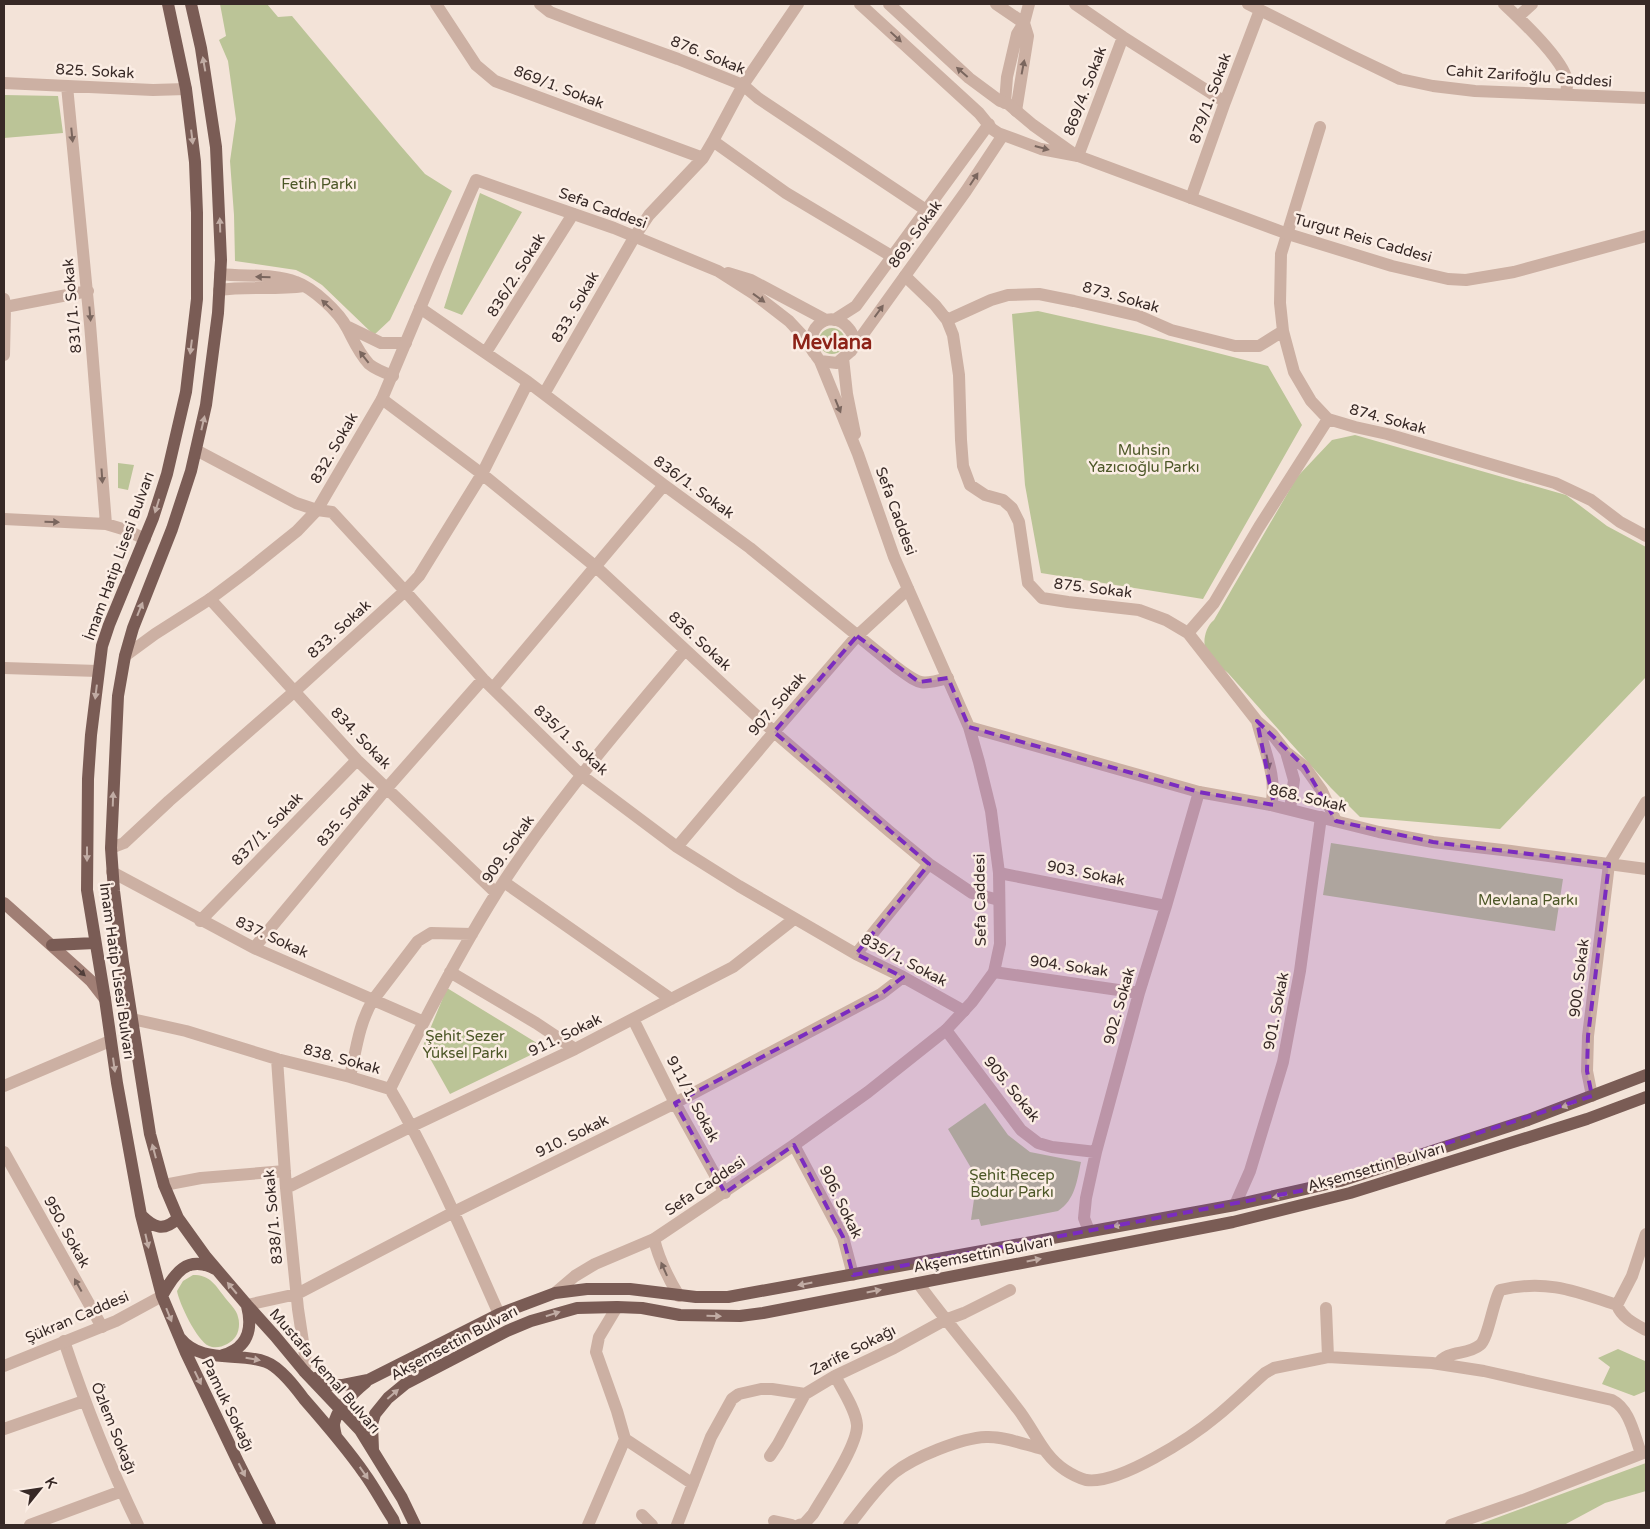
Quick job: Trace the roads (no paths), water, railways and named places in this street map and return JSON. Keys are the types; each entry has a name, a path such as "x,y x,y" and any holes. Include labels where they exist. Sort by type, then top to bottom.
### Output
{"main road":[{"name":"İmam Hatip Lisesi Bulvarı","path":"162,1296 141,1215 118,1093 87,890 87,819 91,735 102,646 154,518 167,474 186,392 197,299 195,162 186,89 168,4"},
{"name":"İmam Hatip Lisesi Bulvarı","path":"192,4 216,147 220,274 215,338 206,405 185,492 137,617 125,656 118,696 111,848 112,872 123,962 150,1134 164,1186 178,1218 217,1270"},
{"path":"197,299 209,292 219,290"},
{"path":"4,902 91,981 105,999"},
{"path":"52,946 95,943"},
{"name":"Akşemsettin Bulvarı","path":"368,1380 500,1314 555,1293 587,1289 630,1289 678,1296 728,1297 1235,1205 1340,1181 1528,1120 1646,1075"},
{"name":"Akşemsettin Bulvarı","path":"374,1452 372,1424 375,1414 388,1398 405,1384 507,1331 531,1321 562,1312 577,1308 617,1307 642,1308 680,1314 740,1316 763,1313 1233,1222 1350,1193 1587,1119 1646,1097"},
{"path":"141,1215 149,1223 161,1227 172,1223 178,1218"},
{"path":"162,1296 170,1280 186,1266 196,1263 206,1264 217,1270"},
{"name":"Mustafa Kemal Bulvarı","path":"217,1270 304,1371 360,1430 402,1498 415,1525"},
{"name":"Pamuk Sokağı","path":"162,1296 177,1334 238,1464 270,1525"},
{"path":"218,1356 231,1352 244,1342 250,1325 247,1305"},
{"path":"500,1314 507,1331"},
{"path":"177,1334 186,1344 202,1353 267,1362 287,1378 336,1436 364,1473 395,1525"},
{"path":"304,1371 327,1385 343,1385 368,1380"},
{"path":"336,1436 334,1424 341,1410 353,1393 368,1380"}],"street":[{"name":"869/1. Sokak","path":"436,4 476,65 495,81 703,158"},
{"name":"876. Sokak","path":"540,4 550,12 567,19 743,85 758,98 926,210"},
{"name":"833. Sokak","path":"544,394 635,236 649,215 703,158 743,85 798,4"},
{"path":"860,4 988,122 992,129 1006,135"},
{"path":"889,4 954,66 1017,113"},
{"path":"996,4 1024,23"},
{"name":"869. Sokak","path":"830,320 856,306 893,257 988,122 988,113 995,105 1003,102 1017,34 1024,23 1029,4"},
{"path":"1076,4 1123,37 1225,102"},
{"path":"1504,4 1550,52 1561,67 1568,80 1566,95"},
{"path":"1518,17 1532,4"},
{"name":"Cahit Zarifoğlu Caddesi","path":"1254,7 1400,79 1475,92 1646,98"},
{"name":"879/1. Sokak","path":"1192,198 1225,102 1254,7"},
{"name":"869. Sokak","path":"847,354 1006,135 1016,130 1020,124 1017,113 1028,36 1024,23"},
{"name":"869/4. Sokak","path":"1078,156 1123,37"},
{"name":"825. Sokak","path":"4,83 153,90 186,89"},
{"name":"831/1. Sokak","path":"67,86 88,290 106,524"},
{"name":"Turgut Reis Caddesi","path":"1017,113 1078,156"},
{"path":"1320,127 1281,254 1280,303 1283,331 1294,372 1311,401 1328,419"},
{"name":"Turgut Reis Caddesi","path":"1006,135 1042,149 1078,156 1288,234 1392,266 1448,279 1466,280 1514,272 1646,236"},
{"path":"713,142 786,193 893,257"},
{"name":"Sefa Caddesi","path":"476,180 635,236 718,271 754,294 790,321 803,336 817,357 858,454 894,557 969,727 991,810 999,873 1000,944 994,972 964,1011 946,1030 868,1092 724,1193 654,1240 595,1264 575,1276 555,1293"},
{"name":"832. Sokak","path":"125,656 155,634 210,599 297,531 317,510 382,399 476,180"},
{"name":"836/2. Sokak","path":"486,352 572,214"},
{"name":"Sefa Caddesi","path":"718,271 751,280 830,320 844,324 849,329 854,338 847,354 847,394 858,454"},
{"path":"220,274 276,277 304,286 330,307 346,326 354,344 370,365 393,376"},
{"name":"875. Sokak","path":"905,276 936,305 947,320 953,335 959,375 963,466 970,485 985,495 1003,500 1012,508 1019,522 1028,583 1042,598 1139,610 1166,620 1188,633 1257,721"},
{"path":"219,290 238,287 285,289 304,286"},
{"path":"4,355 5,303 88,290"},
{"name":"873. Sokak","path":"947,320 991,300 1008,295 1039,294 1074,300 1139,316 1171,330 1235,346 1259,346 1283,331"},
{"name":"836/1. Sokak","path":"420,308 528,382 664,486 750,548 896,667 919,682 927,684 948,678"},
{"path":"830,320 821,322 814,329 811,338 817,357 836,363 847,354"},
{"path":"346,326 381,343 406,343"},
{"name":"833. Sokak","path":"111,848 124,843 210,764 295,691 420,576 482,474 528,382"},
{"name":"836. Sokak","path":"382,399 482,474 596,567 774,732 929,864 972,893 999,900"},
{"name":"874. Sokak","path":"1188,633 1214,603 1259,526 1328,419 1387,434 1555,483 1591,500 1620,522 1646,536"},
{"name":"835/1. Sokak","path":"196,450 296,503 317,510 332,512 483,679 581,775 677,847 794,919 964,1011"},
{"path":"493,688 664,486"},
{"path":"4,520 106,524 126,530 145,539"},
{"name":"907. Sokak","path":"677,847 857,636 908,589"},
{"name":"834. Sokak","path":"210,599 357,760 496,894"},
{"name":"909. Sokak","path":"390,1089 450,972 504,882 581,775 686,650"},
{"path":"4,668 98,671"},
{"name":"835. Sokak","path":"254,948 388,788 483,679"},
{"path":"1257,721 1272,734 1286,752 1305,767 1322,791 1336,821"},
{"path":"1257,721 1272,780 1273,796 1271,805"},
{"name":"868. Sokak","path":"969,727 1199,792 1290,809 1379,832 1432,842 1646,869"},
{"path":"1286,752 1294,780 1290,809"},
{"name":"837/1. Sokak","path":"200,921 357,760"},
{"name":"902. Sokak","path":"1089,1230 1084,1218 1086,1198 1096,1152 1139,993 1199,792"},
{"path":"1609,864 1646,802"},
{"name":"901. Sokak","path":"1235,1205 1250,1171 1283,1062 1300,971 1321,817"},
{"path":"856,954 929,864"},
{"name":"900. Sokak","path":"1592,1096 1587,1071 1588,1036 1609,864"},
{"name":"837. Sokak","path":"112,872 200,921 254,948 424,1022"},
{"name":"903. Sokak","path":"999,873 1166,906"},
{"path":"504,882 671,999"},
{"name":"911. Sokak","path":"286,1188 575,1049 671,999 733,966 794,919"},
{"path":"350,1077 361,1026 373,1000 418,941 431,933 472,934"},
{"path":"450,972 536,1023 575,1049"},
{"name":"904. Sokak","path":"994,972 1139,993"},
{"name":"910. Sokak","path":"247,1305 296,1294 454,1212 676,1104 881,994 903,977"},
{"name":"838. Sokak","path":"132,1019 186,1031 277,1059 390,1089 412,1126 454,1212 500,1314"},
{"name":"911/1. Sokak","path":"633,1019 724,1193"},
{"name":"905. Sokak","path":"946,1030 1021,1130 1038,1143 1096,1152"},
{"path":"4,1086 110,1041"},
{"name":"838/1. Sokak","path":"277,1059 296,1294 306,1362 304,1371"},
{"name":"906. Sokak","path":"794,1145 843,1237 853,1275"},
{"name":"950. Sokak","path":"4,1152 102,1327"},
{"path":"164,1186 201,1178 285,1171"},
{"path":"1617,1306 1632,1276 1646,1234"},
{"path":"654,1240 661,1262 678,1296"},
{"path":"918,1283 945,1320 1019,1409 1034,1432 1042,1449 1064,1470 1087,1480 1124,1472 1189,1437 1217,1416 1265,1373 1274,1368 1328,1357 1438,1364 1484,1371 1612,1400 1624,1410 1644,1453 1523,1500 1451,1525"},
{"path":"1438,1364 1446,1356 1475,1348 1482,1344 1496,1297 1500,1290 1510,1288 1545,1286 1564,1288 1617,1306 1619,1311 1631,1322 1646,1330"},
{"name":"Zarife Sokağı","path":"677,1525 711,1437 732,1399 739,1394 772,1388 805,1394 835,1376 894,1348 945,1320 964,1313 1010,1290"},
{"name":"Şükran Caddesi","path":"4,1366 116,1321 162,1296"},
{"path":"588,1525 625,1440 596,1352 599,1337 617,1307"},
{"path":"1326,1308 1328,1357"},
{"name":"Özlem Sokağı","path":"64,1341 84,1401 138,1525"},
{"path":"799,1525 804,1524 813,1514 854,1442 857,1425 851,1407 835,1376"},
{"path":"770,1456 805,1394"},
{"path":"4,1429 84,1401"},
{"path":"849,1525 880,1486 895,1472 939,1449 968,1439 988,1437 1042,1449"},
{"path":"625,1440 693,1484"},
{"path":"30,1525 122,1491"},
{"path":"642,1515 652,1525"},
{"path":"774,1521 792,1525"}],"district":[{"name":"Mevlana","path":"832,342"}],"park label":[{"name":"Fetih Parkı","path":"319,184"},
{"name":"Muhsin Yazıcıoğlu Parkı","path":"1144,458"},
{"name":"Mevlana Parkı","path":"1528,900"},
{"name":"Şehit Sezer Yüksel Parkı","path":"465,1044"},
{"name":"Şehit Recep Bodur Parkı","path":"1012,1184"}]}
